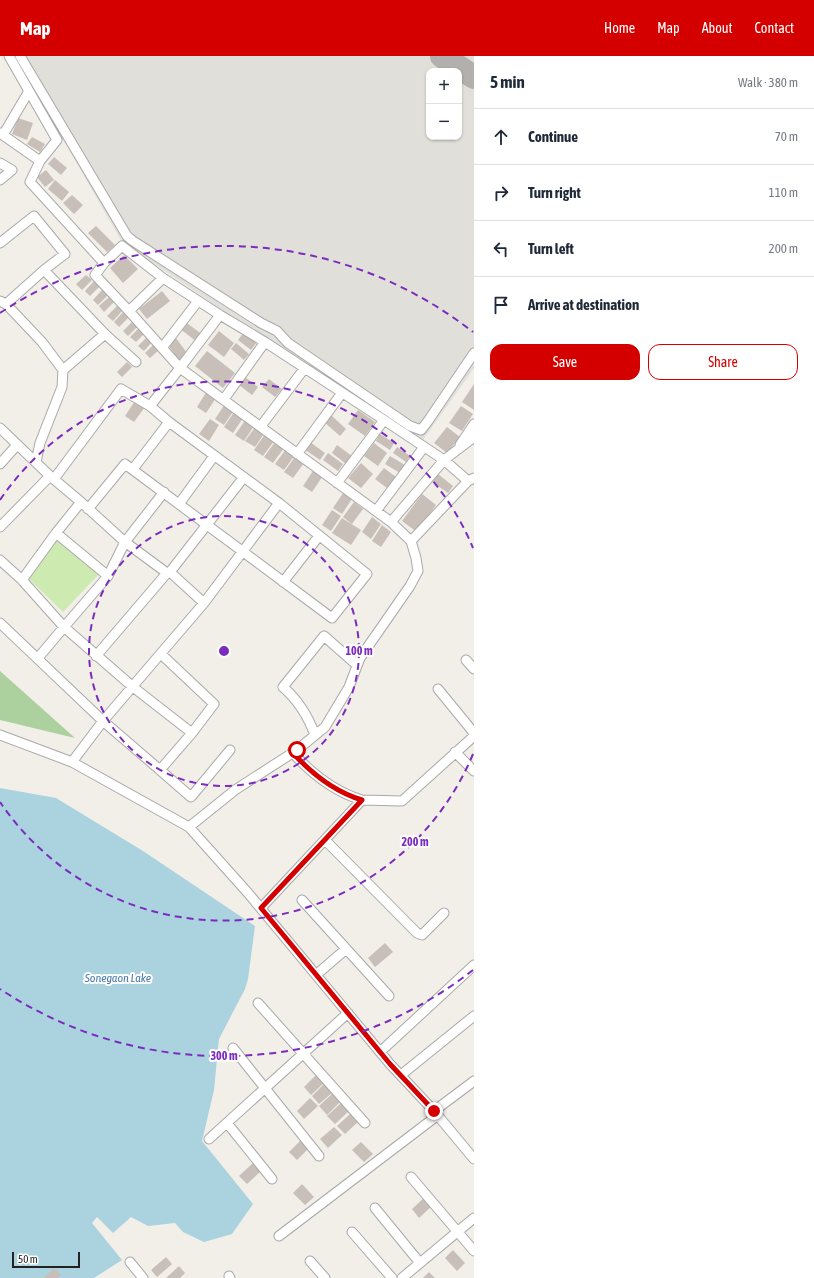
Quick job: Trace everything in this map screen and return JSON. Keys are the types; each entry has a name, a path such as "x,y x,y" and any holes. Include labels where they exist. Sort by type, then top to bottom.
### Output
{"street":[{"path":"8,56 57,140 40,161 30,182 104,263"},
{"path":"20,56 127,236 133,242 261,323 277,331 288,343 410,426 421,430 474,353"},
{"path":"29,91 1,134 40,161"},
{"path":"0,163 12,170 0,180"},
{"path":"0,243 34,216 65,254 3,302 42,342 63,370 62,387 40,443 36,462"},
{"path":"189,827 235,790 292,752 325,727 349,687 360,658 410,586 418,571 411,540 391,522 180,368 95,275 104,263 122,246 163,278 265,342 304,369 384,420 471,480 411,540"},
{"path":"44,270 105,334 136,362"},
{"path":"129,311 163,278"},
{"path":"162,348 198,301"},
{"path":"150,406 220,315"},
{"path":"63,370 105,334"},
{"path":"224,399 265,342"},
{"path":"261,426 304,369"},
{"path":"0,527 52,478 121,389 150,406 214,456 279,503 367,574 332,618 125,464 56,533 22,580"},
{"path":"297,454 342,393"},
{"path":"337,483 384,420"},
{"path":"133,470 169,422"},
{"path":"456,452 474,424"},
{"path":"0,428 52,478 85,505 125,542 169,573 204,603"},
{"path":"391,522 444,460 474,437"},
{"path":"0,464 17,444"},
{"path":"376,511 424,447"},
{"path":"179,504 214,456"},
{"path":"96,656 169,573 244,477"},
{"path":"38,658 108,576 125,542 164,492"},
{"path":"72,762 103,721 204,603 279,503"},
{"path":"56,533 108,576"},
{"path":"283,582 319,536"},
{"path":"0,560 22,580 64,627 96,656 192,733"},
{"path":"0,623 103,721 191,797 230,750"},
{"path":"315,735 310,720 293,696 282,687 324,636 357,665"},
{"path":"160,654 214,704 192,733 160,770"},
{"path":"466,660 474,669"},
{"path":"438,689 474,732"},
{"path":"0,735 72,762 189,827 261,908 380,1052 471,1150 474,1159"},
{"path":"292,752 304,765 336,789 350,796 362,800 402,801 474,736"},
{"path":"455,752 474,771"},
{"path":"261,908 362,800"},
{"path":"325,840 417,934 422,935 444,913"},
{"path":"302,900 389,996"},
{"path":"316,975 346,949"},
{"path":"380,1052 474,965"},
{"path":"258,1003 365,1123"},
{"path":"209,1139 348,1014"},
{"path":"401,1075 474,1016"},
{"path":"233,1048 264,1090 319,1156"},
{"path":"278,1236 436,1113 474,1081"},
{"path":"227,1123 272,1179"},
{"path":"411,1177 474,1251"},
{"path":"375,1208 420,1263"},
{"path":"402,1278 474,1218"},
{"path":"352,1232 392,1278"},
{"path":"310,1261 325,1278"},
{"path":"130,1262 143,1278"}],"shaded area":[{"path":"15,56 474,56 474,368 423,440 265,336 221,309 122,242"}],"green space":[{"path":"57,539 99,574 63,612 28,578"},
{"path":"0,671 75,738 0,720"}],"water":[{"name":"Sonegaon Lake","path":"0,788 56,798 143,851 255,926 248,979 245,989 219,1039 214,1090 202,1141 253,1204 232,1234 204,1242 183,1232 175,1223 148,1226 131,1217 113,1233 97,1217 92,1223 122,1260 94,1278 0,1278"}],"building":[{"path":"18,118 33,123 27,140 12,134"},
{"path":"32,137 45,144 40,152 27,144"},
{"path":"54,157 67,168 61,175 48,164"},
{"path":"46,170 54,180 45,187 37,177"},
{"path":"55,180 69,192 62,201 48,189"},
{"path":"72,195 83,205 74,214 63,203"},
{"path":"96,226 115,245 107,252 88,233"},
{"path":"124,255 138,269 123,283 110,268"},
{"path":"86,275 92,280 82,290 76,284"},
{"path":"94,281 100,286 90,296 85,291"},
{"path":"102,290 108,295 98,305 93,300"},
{"path":"162,291 170,301 147,319 139,309"},
{"path":"109,297 114,302 104,312 99,306"},
{"path":"117,306 122,311 113,321 107,316"},
{"path":"123,312 129,317 119,327 114,322"},
{"path":"133,321 138,326 128,336 123,331"},
{"path":"184,321 203,335 197,342 179,328"},
{"path":"140,327 145,333 136,342 130,337"},
{"path":"219,331 234,343 224,357 208,345"},
{"path":"244,332 257,342 251,350 238,340"},
{"path":"148,336 153,341 144,351 138,346"},
{"path":"176,338 187,353 179,360 167,344"},
{"path":"155,343 160,349 150,358 145,353"},
{"path":"236,343 249,354 244,360 231,349"},
{"path":"207,351 235,373 223,388 195,366"},
{"path":"127,362 132,367 122,377 117,372"},
{"path":"245,377 258,387 252,395 239,385"},
{"path":"269,379 282,389 275,397 262,387"},
{"path":"474,384 474,410 462,402"},
{"path":"207,391 216,398 206,413 197,407"},
{"path":"135,401 145,407 134,422 125,416"},
{"path":"225,404 234,410 224,425 215,419"},
{"path":"461,406 473,414 462,431 449,423"},
{"path":"358,410 375,422 365,436 348,424"},
{"path":"234,412 243,418 233,433 224,427"},
{"path":"330,414 346,429 340,436 324,422"},
{"path":"210,419 219,425 209,441 199,434"},
{"path":"246,419 254,426 244,441 235,435"},
{"path":"256,426 265,432 255,447 245,441"},
{"path":"447,427 460,437 447,453 434,443"},
{"path":"265,434 274,441 263,456 254,450"},
{"path":"380,434 394,443 390,450 376,441"},
{"path":"275,442 284,448 273,463 264,457"},
{"path":"310,442 325,453 320,460 304,449"},
{"path":"374,443 387,453 378,466 364,456"},
{"path":"337,445 352,456 346,464 332,453"},
{"path":"397,447 410,456 406,462 393,453"},
{"path":"286,449 295,455 284,470 275,464"},
{"path":"328,453 343,464 338,471 323,460"},
{"path":"390,456 405,465 400,473 385,464"},
{"path":"295,457 304,463 293,478 284,472"},
{"path":"361,463 373,474 361,488 348,478"},
{"path":"384,468 396,477 387,488 375,479"},
{"path":"313,471 322,477 312,492 303,486"},
{"path":"438,474 453,486 448,493 432,482"},
{"path":"343,493 352,499 342,514 333,508"},
{"path":"422,494 436,505 417,532 402,521"},
{"path":"354,502 363,509 352,524 343,517"},
{"path":"332,510 341,516 331,531 322,525"},
{"path":"372,517 381,524 371,539 362,532"},
{"path":"342,518 361,530 351,545 332,533"},
{"path":"382,525 391,532 381,547 372,541"},
{"path":"385,943 393,952 375,967 368,958"},
{"path":"317,1074 325,1082 311,1095 304,1087"},
{"path":"325,1083 333,1092 319,1104 312,1096"},
{"path":"333,1093 340,1102 327,1115 319,1106"},
{"path":"310,1098 318,1106 304,1119 297,1111"},
{"path":"341,1103 349,1111 335,1124 327,1116"},
{"path":"351,1113 359,1121 345,1134 337,1126"},
{"path":"334,1127 342,1135 328,1148 320,1139"},
{"path":"302,1139 310,1147 297,1160 289,1152"},
{"path":"361,1142 373,1154 364,1162 352,1150"},
{"path":"253,1163 261,1171 247,1184 239,1176"},
{"path":"302,1184 314,1197 305,1205 293,1193"},
{"path":"425,1197 433,1205 419,1218 412,1209"},
{"path":"453,1250 465,1263 457,1271 445,1258"},
{"path":"166,1257 172,1264 157,1277 151,1270"},
{"path":"179,1266 185,1273 180,1278 166,1278"},
{"path":"54,1268 61,1275 58,1278 44,1278"},
{"path":"429,1272 435,1278 423,1278"}],"taxiway":[{"path":"442,56 474,77"}],"route":[{"path":"297,750 292,752 304,765 336,789 362,800 261,908 390,1064 434,1111"}]}
